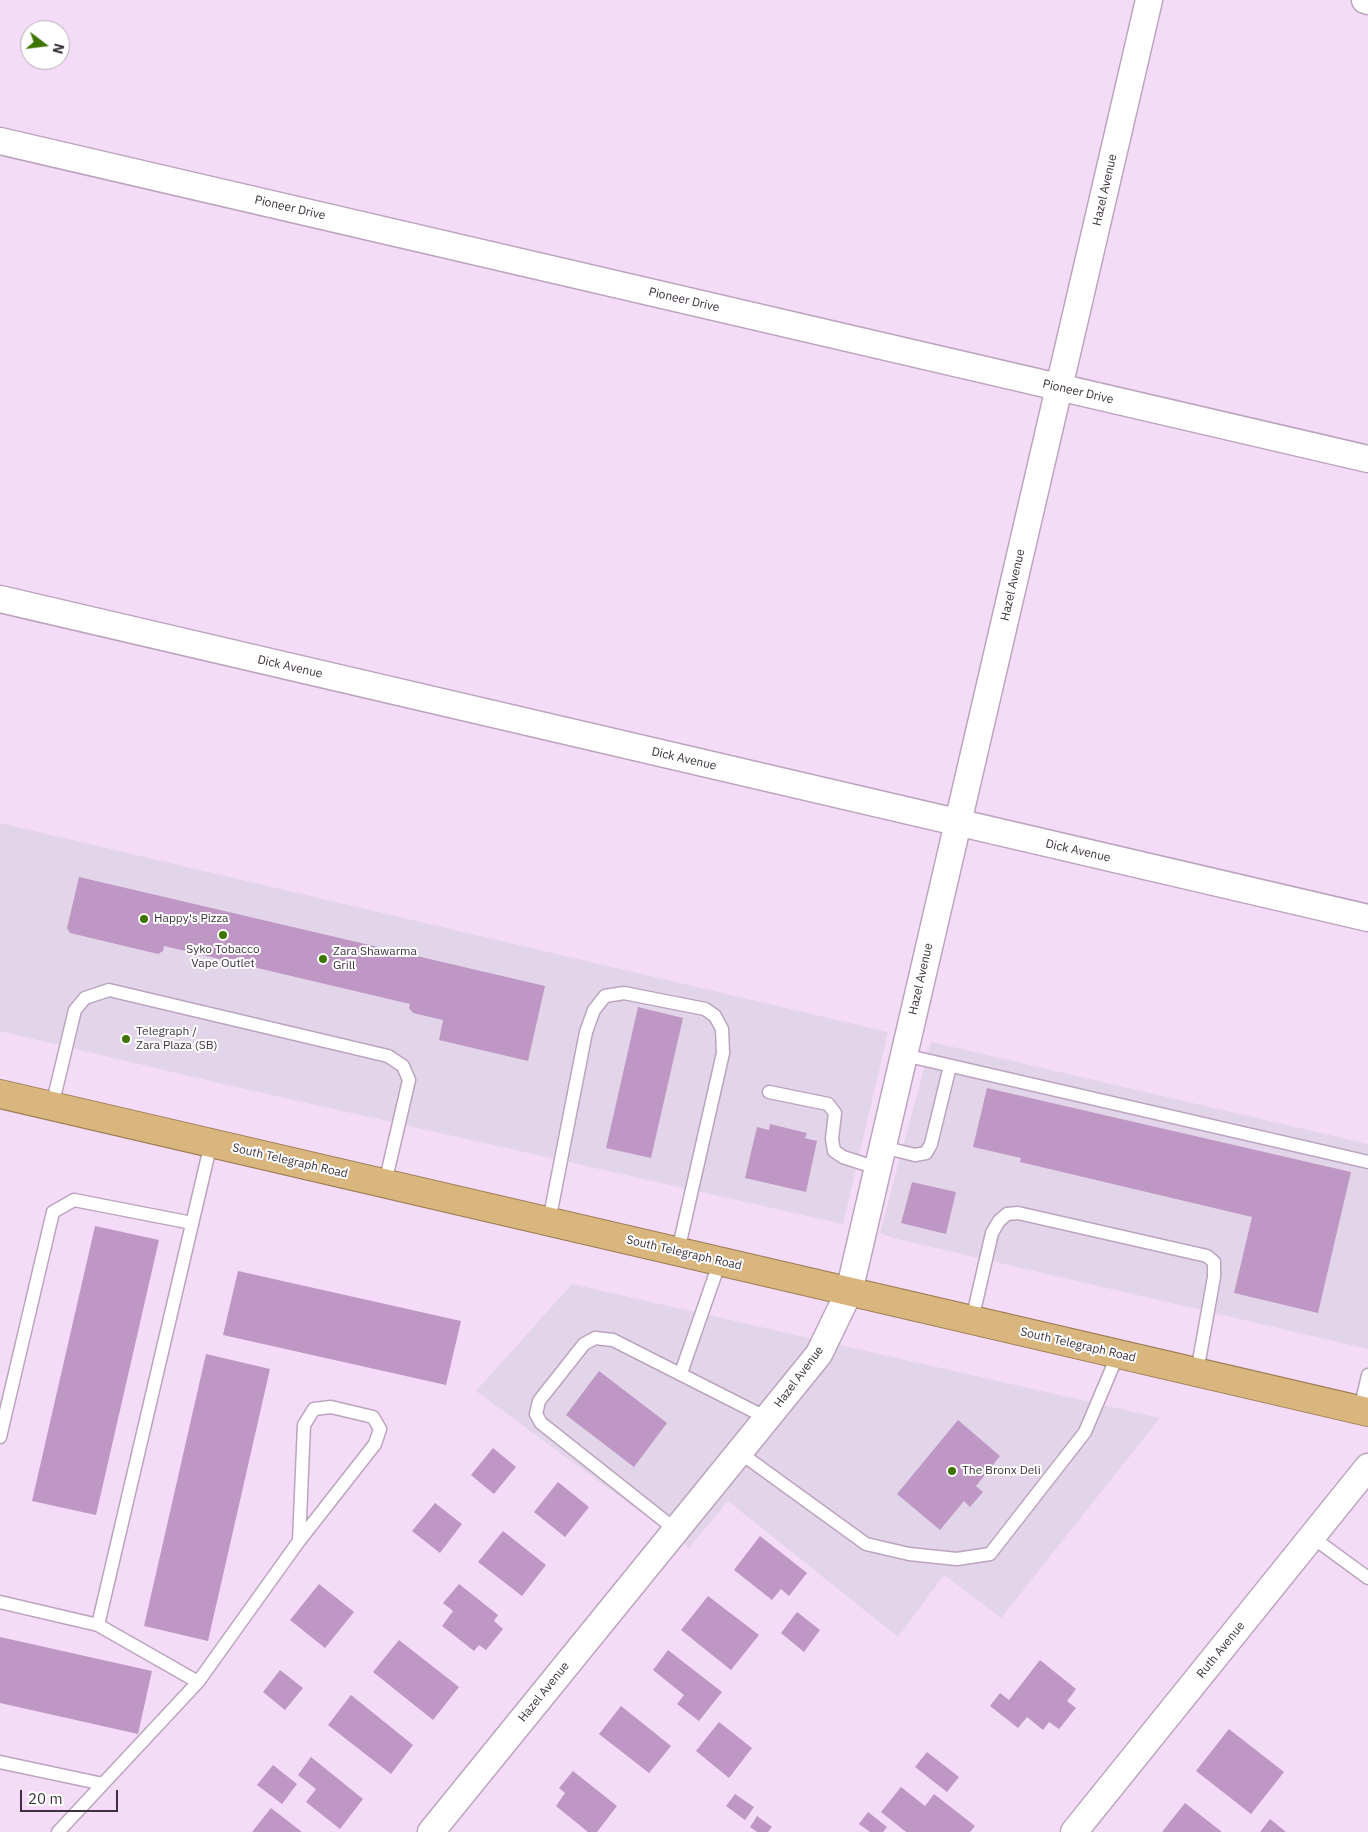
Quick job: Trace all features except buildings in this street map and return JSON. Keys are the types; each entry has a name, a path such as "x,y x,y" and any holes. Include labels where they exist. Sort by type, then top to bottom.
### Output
{"highway":[{"name":"South Telegraph Road","path":"0,1094 1364,1411"}],"street":[{"name":"Hazel Avenue","path":"431,1832 819,1354 849,1292 1149,0"},
{"name":"Pioneer Drive","path":"0,141 1368,459"},
{"name":"Dick Avenue","path":"0,599 1368,918"},
{"name":"Ruth Avenue","path":"1074,1832 1368,1467"}],"lane":[{"path":"52,1106 75,1010 85,998 108,990 388,1056 403,1066 409,1080 385,1183"},
{"path":"549,1221 586,1032 594,1010 605,996 624,993 705,1009 715,1016 722,1029 723,1053 678,1251"},
{"path":"904,1055 1368,1162"},
{"path":"769,1092 828,1104 835,1112 832,1139 834,1151 843,1156 880,1158 916,1155 926,1153 931,1144 950,1066"},
{"path":"98,1625 211,1143"},
{"path":"0,1437 53,1212 74,1200 192,1223"},
{"path":"972,1320 992,1233 998,1220 1007,1214 1018,1213 1207,1256 1214,1262 1214,1277 1197,1372"},
{"path":"681,1373 720,1261"},
{"path":"676,1530 541,1423 536,1414 540,1401 584,1344 595,1338 613,1340 767,1418"},
{"path":"739,1452 866,1544 909,1554 957,1559 990,1554 1085,1432 1118,1354"},
{"path":"1364,1411 1368,1375"},
{"path":"58,1832 198,1682 299,1541 375,1444 380,1429 373,1418 331,1407 314,1409 304,1425 299,1541"},
{"path":"1312,1537 1368,1578"},
{"path":"0,1602 98,1625 198,1682"},
{"path":"0,1762 103,1784"}],"shaded area":[{"path":"0,823 888,1032 843,1224 223,1084 0,1031"},
{"path":"931,1042 1368,1144 1368,1349 893,1238 880,1233"},
{"path":"572,1284 1160,1418 1001,1618 944,1575 898,1637 728,1501 689,1548 476,1391"}],"place":[{"name":"Happy's Pizza","path":"144,919"},
{"name":"Syko Tobacco Vape Outlet","path":"223,935"},
{"name":"Zara Shawarma Grill","path":"323,959"},
{"name":"Telegraph / Zara Plaza (SB)","path":"126,1039"},
{"name":"The Bronx Deli","path":"952,1471"}]}
